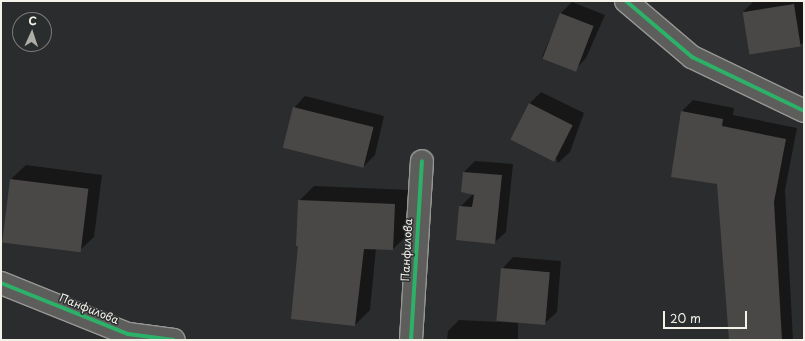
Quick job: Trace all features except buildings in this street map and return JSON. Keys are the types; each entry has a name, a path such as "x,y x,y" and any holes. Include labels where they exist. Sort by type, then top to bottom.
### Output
{"street":[{"path":"626,1 692,57 804,111"},
{"name":"Панфилова","path":"411,340 422,161"},
{"name":"Панфилова","path":"1,283 128,334 174,340"}],"cycle path":[{"path":"626,1 692,57 804,111"},
{"path":"411,340 422,161"},
{"path":"1,283 128,334 174,340"}]}
